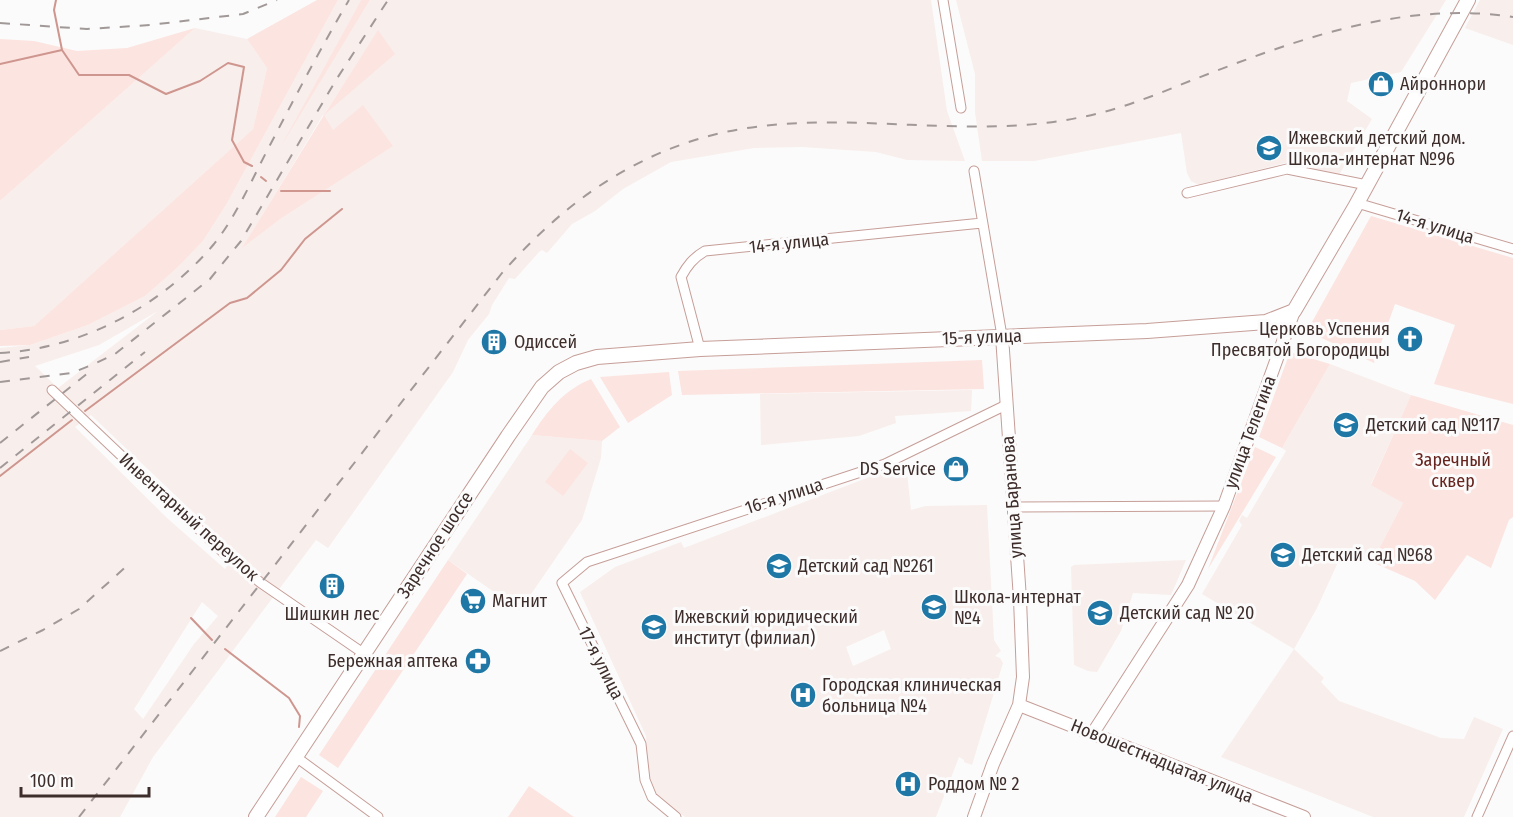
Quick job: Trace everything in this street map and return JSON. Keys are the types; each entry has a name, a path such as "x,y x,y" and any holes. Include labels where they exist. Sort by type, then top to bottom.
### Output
{"main road":[{"name":"улица Телегина","path":"1294,311 1357,203 1468,0"},
{"name":"15-я улица","path":"668,351 1147,331 1266,322 1280,319 1294,311"},
{"name":"Заречное шоссе","path":"256,817 542,387 559,372 576,363 619,354 668,351"}],"street":[{"path":"944,0 961,108"},
{"path":"1187,193 1287,169 1367,185"},
{"name":"улица Баранова","path":"974,171 1002,336 1023,666 1019,705 993,764 974,817"},
{"name":"14-я улица","path":"1357,203 1513,249"},
{"name":"14-я улица","path":"700,349 681,277 685,268 695,257 705,251 982,223"},
{"name":"улица Телегина","path":"1093,733 1188,585 1224,506 1294,311"},
{"name":"Инвентарный переулок","path":"52,390 225,554 261,583 363,653"},
{"name":"16-я улица","path":"562,583 587,562 885,464 1006,405"},
{"path":"1012,507 1224,506"},
{"name":"17-я улица","path":"562,583 641,744 645,780 652,797 676,817"},
{"name":"Новошестнадцатая улица","path":"1019,705 1304,817"},
{"path":"1477,817 1513,736"},
{"path":"296,757 378,817"}],"shaded area":[{"path":"338,0 361,0 289,132 370,0 931,0 947,111 965,161 907,160 876,152 802,147 754,148 671,162 623,189 595,211 572,224 547,253 542,250 539,252 515,279 509,278 489,314 468,340 453,372 328,548 316,540 153,757 120,817 0,817 0,348 30,345 88,325 145,296 203,241 226,205","holes":["378,31 394,54 325,113","323,115 332,130 283,217 243,247","158,311 58,388 35,366 99,345","91,415 236,553 225,569 167,518 75,427","202,602 218,616 194,644 143,719 134,709"]},
{"path":"956,0 1446,0 1401,72 1351,83 1347,101 1372,119 1339,175 1285,163 1199,185 1191,181 1187,173 1181,133 1034,161 982,161 975,112 975,74"},
{"path":"1480,0 1513,0 1513,45 1465,28"},
{"path":"195,28 247,39 267,68 253,129 34,326 0,330 0,201"},
{"name":"Детский сад №68","path":"1330,364 1411,395 1371,484 1403,503 1372,562 1344,549 1317,608 1294,649 1202,594 1242,525 1239,521 1242,515 1247,518 1286,451 1282,448"},
{"path":"972,390 971,411 895,416 896,423 859,436 761,445 760,394"},
{"path":"532,435 602,441 601,458 582,520 520,610 448,560"},
{"path":"906,463 911,510 926,506 987,505 994,640 1001,651 995,656 1003,663 972,765 959,757 936,817 685,817 659,798 649,785 646,736 580,592 615,567 681,542 684,548","holes":["884,630 891,649 853,666 846,647"]},
{"name":"Детский сад № 20","path":"1186,560 1171,595 1133,593 1121,631 1097,672 1074,665 1071,567 1074,565"},
{"path":"1294,649 1324,678 1321,682 1339,701 1441,738 1464,739 1474,717 1503,729 1464,817 1373,817 1221,757"}],"green space":[{"path":"317,0 338,0 226,205 203,241 145,296 88,325 30,345 0,346 0,330 34,326 253,129 267,68 247,39"},
{"path":"361,0 370,0 280,148"},
{"path":"195,28 0,201 0,39 34,41 77,51 127,48"},
{"path":"378,30 395,54 324,115"},
{"path":"363,105 393,146 283,217 242,248 324,115 333,130"},
{"path":"1371,216 1513,258 1513,404 1434,384 1455,325 1395,304 1374,363 1307,331"},
{"path":"1290,352 1330,364 1282,448 1259,437"},
{"path":"982,360 984,389 682,395 678,371"},
{"path":"669,372 672,395 628,423 600,377"},
{"path":"591,379 620,427 602,441 532,435 564,395"},
{"name":"Заречный сквер","path":"1411,395 1513,425 1513,517 1509,520 1491,568 1467,555 1435,600 1415,581 1372,562 1403,503 1371,485"},
{"path":"1255,447 1276,457 1208,569"},
{"path":"570,449 588,463 563,496 545,482"},
{"path":"448,560 467,574 338,768 319,755"},
{"path":"301,777 323,791 306,817 275,817"},
{"path":"529,786 574,817 508,817"}],"waterway":[{"path":"0,64 62,50 54,10 56,0"},
{"path":"62,50 79,75 129,75 166,94 200,81 228,63 244,67 232,140 244,162 252,166"},
{"path":"261,177 266,181"},
{"path":"281,191 330,191"},
{"path":"85,411 230,303 247,298 281,270 305,239 342,209"},
{"path":"0,476 72,420"},
{"path":"191,618 212,640"},
{"path":"225,649 289,698 300,716 299,727"}],"railway":[{"path":"0,23 87,29 150,25 243,14 277,0"},
{"path":"0,353 30,350 90,333 145,305 193,266 214,244 237,210 307,74 349,0"},
{"path":"0,382 72,373 115,354 210,279 241,241 336,80 388,0"},
{"path":"79,817 502,273 544,230 589,193 613,177 666,150 695,140 742,129 837,122 982,127 1029,125 1077,118 1134,103 1268,52 1308,39 1388,19 1429,14 1471,13 1513,17"},
{"path":"0,468 145,352"},
{"path":"0,362 29,357"},
{"path":"0,443 93,369"},
{"path":"0,651 79,609 130,563"}],"place":[{"name":"Айроннори","path":"1381,84"},
{"name":"Ижевский детский дом. Школа-интернат №96","path":"1269,148"},
{"name":"Церковь Успения Пресвятой Богородицы","path":"1410,339"},
{"name":"Одиссей","path":"494,342"},
{"name":"Детский сад №117","path":"1346,425"},
{"name":"DS Service","path":"956,469"},
{"name":"Детский сад №68","path":"1283,555"},
{"name":"Детский сад №261","path":"779,566"},
{"name":"Шишкин лес","path":"332,586"},
{"name":"Магнит","path":"473,601"},
{"name":"Школа-интернат №4","path":"934,607"},
{"name":"Детский сад № 20","path":"1100,613"},
{"name":"Ижевский юридический институт (филиал)","path":"654,627"},
{"name":"Бережная аптека","path":"478,661"},
{"name":"Городская клиническая больница №4","path":"803,695"},
{"name":"Роддом № 2","path":"908,784"}]}
